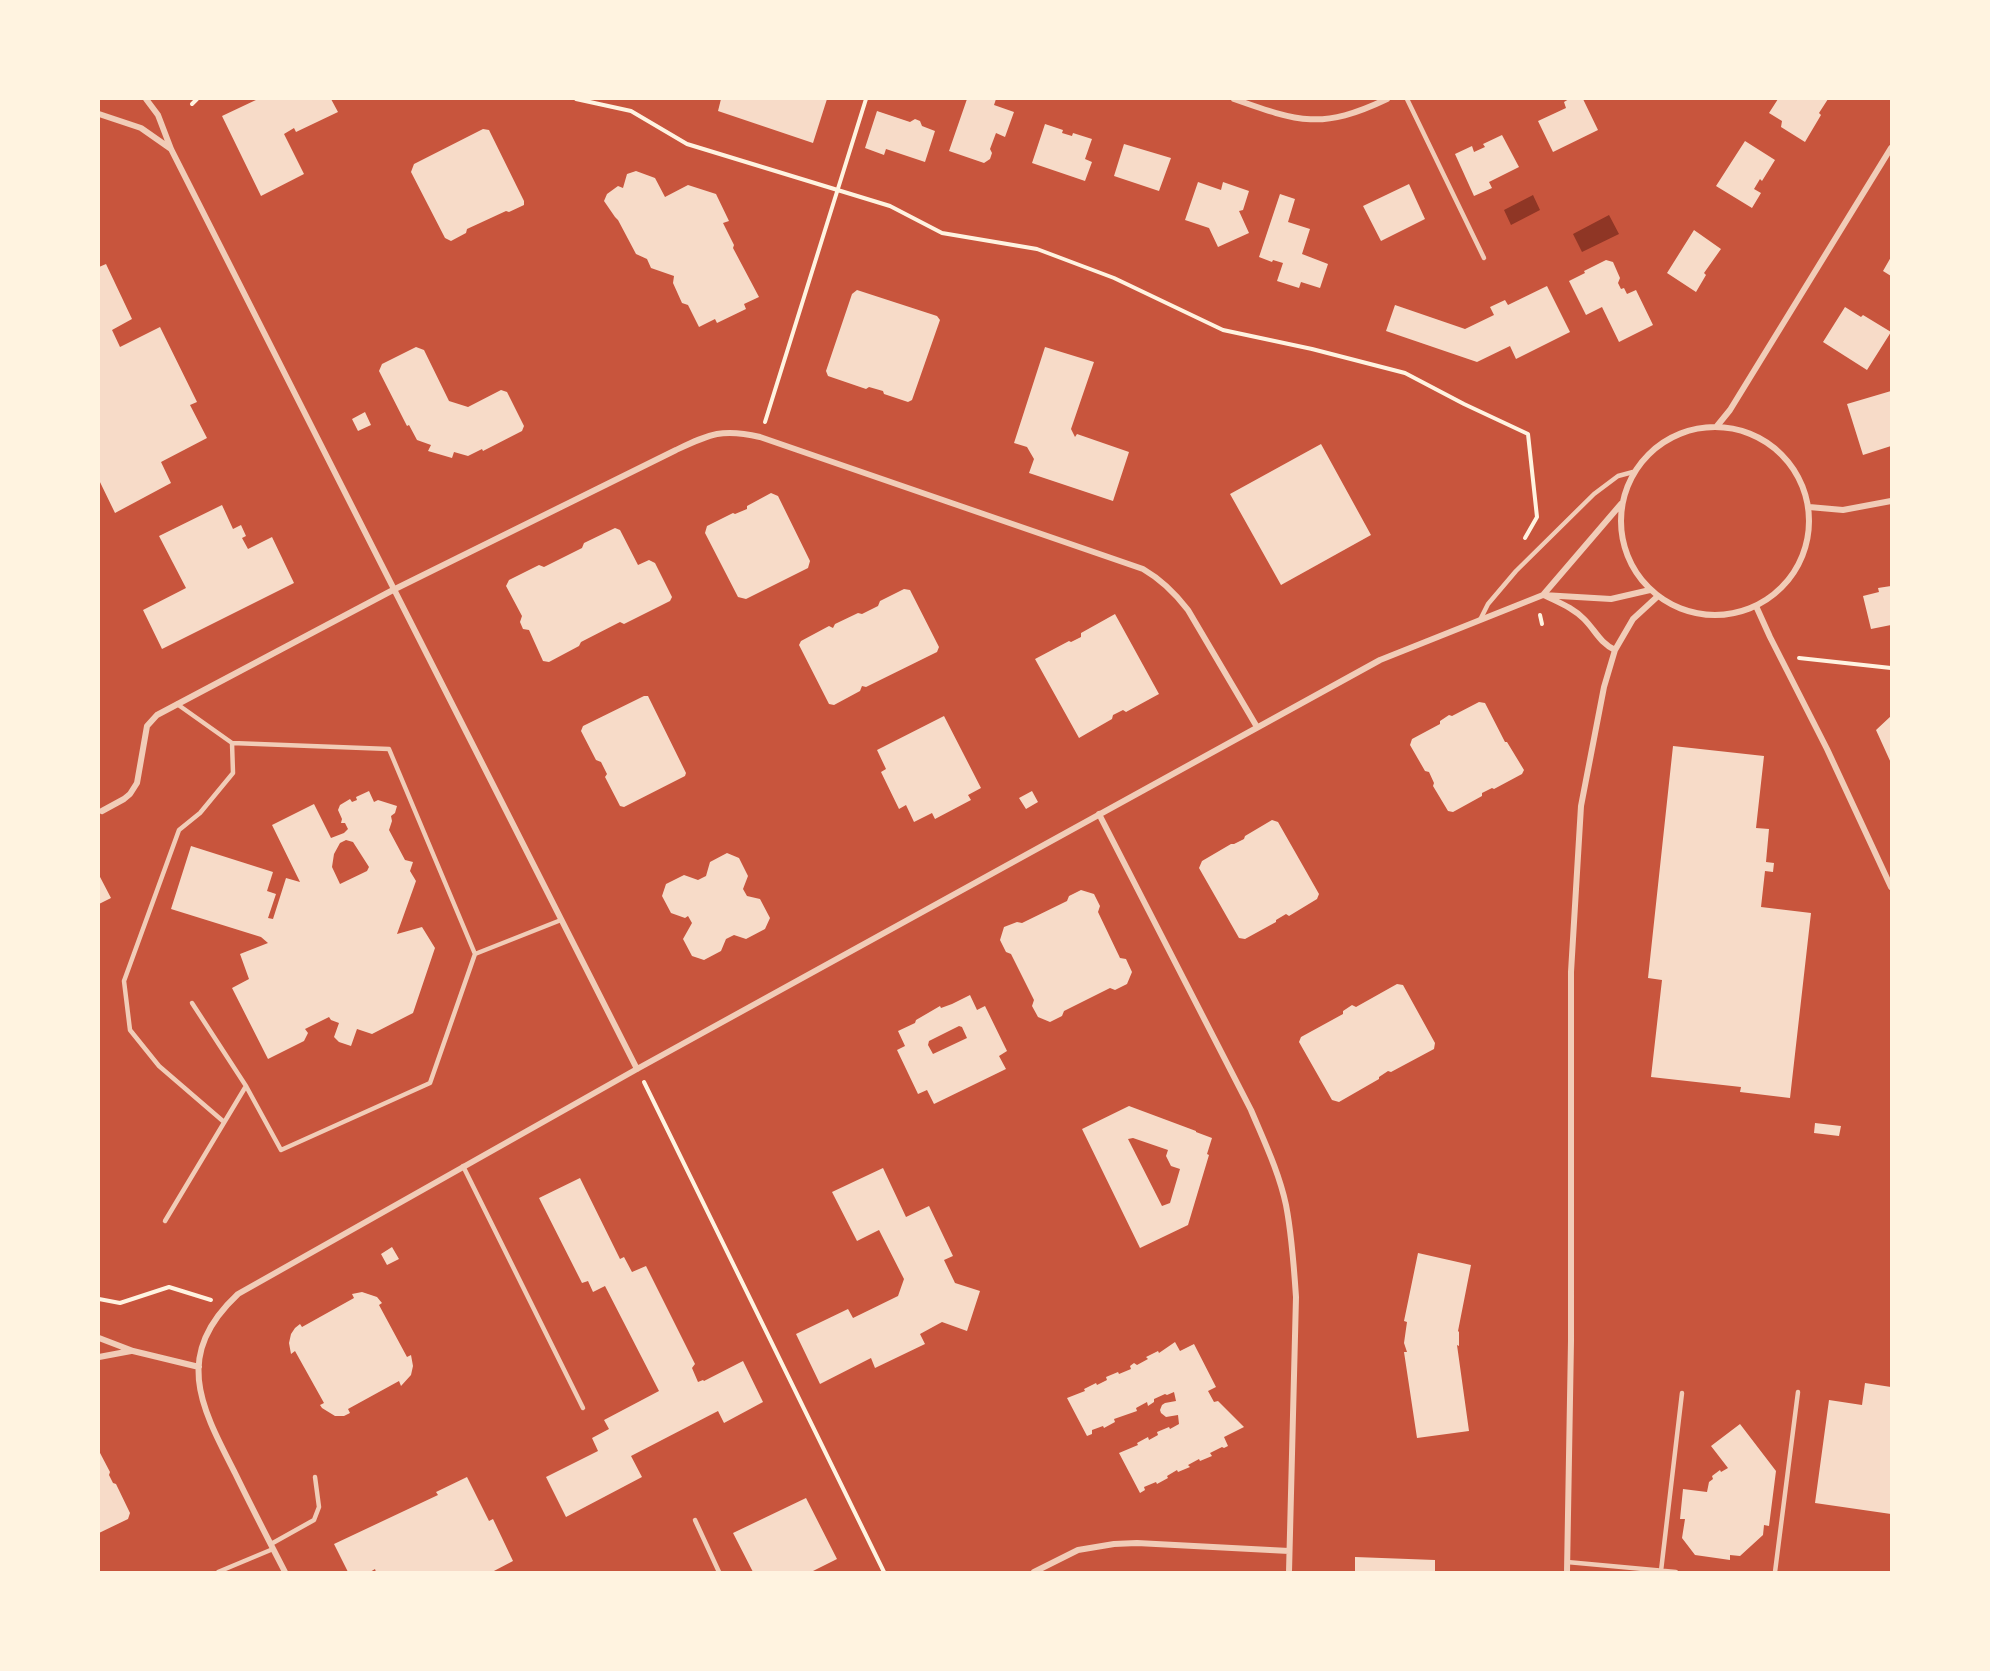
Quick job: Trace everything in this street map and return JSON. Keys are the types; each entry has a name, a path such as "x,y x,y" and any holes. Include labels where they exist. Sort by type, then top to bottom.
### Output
{"street":[{"path":"146,99 158,115 171,149 637,1069"},
{"path":"1234,99 1292,118 1318,121 1340,118 1362,111 1387,99"},
{"path":"99,114 141,128 171,149"},
{"path":"1717,426 1730,410 1891,148"},
{"path":"1543,595 1621,503 1634,472 1653,449 1693,429 1717,426 1756,436 1788,460 1797,473 1809,507 1809,535 1799,565 1778,593 1743,612 1712,616 1670,605 1650,590 1633,570 1622,542 1621,503"},
{"path":"100,812 130,794 137,783 147,726 157,715 393,590 702,438 724,432 760,437 1125,561 1160,578 1188,610 1257,726"},
{"path":"1809,507 1843,510 1891,501"},
{"path":"285,1572 205,1412 201,1397 199,1367 203,1344 213,1323 226,1305 238,1294 637,1069 1380,660 1543,595 1611,599 1650,590"},
{"path":"1543,595 1573,609 1604,644 1615,650"},
{"path":"1567,1572 1571,1341 1570,972 1581,806 1604,687 1615,650 1633,620 1658,596"},
{"path":"1756,606 1827,749 1890,884"},
{"path":"1099,814 1251,1110 1272,1160 1286,1205 1293,1252 1296,1298 1289,1572"},
{"path":"99,1338 133,1351 199,1367"},
{"path":"99,1357 133,1351"},
{"path":"1034,1572 1078,1550 1114,1544 1137,1543 1290,1551"}],"lane":[{"path":"1407,99 1484,258"},
{"path":"1480,620 1488,604 1516,571 1594,494 1618,476 1634,472"},
{"path":"177,704 232,743 389,749 475,954 430,1083 281,1150 246,1086 192,1004"},
{"path":"224,1122 159,1066 130,1030 124,981 179,830 200,813 233,772 232,743"},
{"path":"475,954 561,920"},
{"path":"165,1221 246,1086"},
{"path":"464,1166 583,1408"},
{"path":"1775,1572 1798,1392"},
{"path":"1661,1571 1682,1393"},
{"path":"218,1572 272,1546 314,1520 319,1508 315,1477"},
{"path":"695,1520 719,1572"},
{"path":"1567,1562 1676,1572"}],"path":[{"path":"192,104 197,99"},
{"path":"576,99 631,111 687,144 890,206 942,233 1037,249 1114,278 1222,330 1312,349 1405,373 1528,434 1537,517 1521,544"},
{"path":"760,437 866,99"},
{"path":"1535,598 1542,624"},
{"path":"1780,656 1891,668"},
{"path":"637,1069 884,1572"},
{"path":"99,1299 120,1303 169,1287 226,1305"}],"shaded area":[{"path":"1533,195 1540,210 1511,225 1504,210"},
{"path":"1609,215 1619,234 1582,252 1573,234"}],"building":[{"path":"258,99 331,99 338,112 296,132 294,128 284,134 304,174 261,196 222,116"},
{"path":"721,99 827,99 813,143 718,111"},
{"path":"967,99 996,99 994,105 1014,112 1005,137 996,133 990,149 992,153 990,159 984,163 949,151"},
{"path":"1569,99 1583,99 1598,130 1553,152 1538,121 1566,108 1564,102"},
{"path":"1778,99 1828,99 1805,142 1781,127 1782,121 1769,113"},
{"path":"877,111 910,122 915,119 920,121 922,126 935,131 925,162 886,149 884,155 865,148"},
{"path":"1045,124 1063,130 1062,133 1072,136 1073,133 1092,139 1085,159 1092,162 1085,181 1032,163"},
{"path":"483,129 489,130 524,205 467,229 466,233 451,241 445,238 411,172 414,164"},
{"path":"1502,135 1519,167 1489,182 1492,188 1474,196 1455,154 1472,146 1474,152 1485,147 1483,144"},
{"path":"1745,141 1775,160 1754,189 1761,193 1752,208 1716,186"},
{"path":"1124,144 1171,158 1159,191 1114,176"},
{"path":"636,171 655,178 665,197 688,185 716,194 729,221 723,223 734,245 733,248 759,297 744,304 746,309 717,323 715,319 699,327 688,305 682,303 673,283 674,276 651,268 647,259 636,254 618,220 604,201 607,194 618,186 623,188 627,174"},
{"path":"1198,182 1221,190 1223,182 1249,191 1243,210 1239,211 1249,233 1218,247 1209,228 1185,220"},
{"path":"1409,184 1425,219 1381,241 1363,206"},
{"path":"1280,194 1295,199 1288,222 1310,229 1302,254 1328,264 1320,288 1301,282 1299,288 1277,281 1283,263 1259,257"},
{"path":"1694,230 1721,249 1704,273 1706,275 1696,292 1667,273"},
{"path":"1891,257 1891,276 1883,271"},
{"path":"1606,260 1613,262 1620,278 1618,283 1621,289 1624,288 1627,294 1636,290 1653,325 1619,342 1602,307 1586,315 1569,281"},
{"path":"106,264 132,319 112,330 120,347 160,327 197,402 190,405 207,438 161,462 171,483 115,513 99,480 99,267"},
{"path":"1547,286 1570,332 1516,359 1510,346 1477,362 1386,331 1395,305 1465,329 1494,315 1490,307 1505,300 1508,305"},
{"path":"857,290 937,316 940,320 912,400 908,402 884,394 883,391 869,387 866,389 828,376 826,371 852,294"},
{"path":"1845,307 1891,332 1867,370 1823,342"},
{"path":"416,347 424,350 449,401 468,407 501,390 507,392 524,426 522,431 468,456 454,452 452,458 428,451 431,445 417,440 409,425 407,426 379,371 382,364"},
{"path":"1045,347 1094,362 1071,429 1075,437 1077,434 1129,452 1113,501 1029,473 1034,459 1027,447 1014,443"},
{"path":"1891,391 1891,446 1863,455 1847,404"},
{"path":"365,412 371,425 358,431 352,419"},
{"path":"1321,444 1371,535 1281,585 1230,494"},
{"path":"771,493 778,496 810,561 808,568 746,599 738,597 705,533 707,526 747,509 747,506"},
{"path":"222,505 233,529 241,525 246,536 242,538 248,549 272,537 294,583 162,649 143,610 186,588 159,536"},
{"path":"615,528 620,530 638,565 649,560 655,563 672,597 670,601 624,624 620,622 549,662 543,661 529,630 523,629 520,622 522,616 506,586 509,580 539,565 544,567"},
{"path":"1891,586 1891,625 1871,629 1863,596 1879,592 1878,588"},
{"path":"904,589 910,590 939,647 937,652 866,687 862,686 860,691 834,705 829,704 799,645 801,641 829,626 833,628 835,624 878,606 880,601"},
{"path":"1115,614 1159,694 1126,712 1123,710 1113,715 1112,719 1079,738 1035,659 1081,637 1081,633"},
{"path":"648,696 686,773 685,776 624,807 620,806 605,777 607,774 601,762 596,760 581,731 583,726"},
{"path":"1479,702 1485,703 1505,742 1524,770 1522,774 1482,793 1482,796 1453,812 1448,811 1433,786 1429,772 1425,771 1410,745 1412,739 1440,724 1440,721 1449,715 1452,716"},
{"path":"944,716 981,788 968,795 971,800 935,819 932,813 914,822 906,805 899,809 881,772 886,769 877,750"},
{"path":"1891,716 1891,763 1876,730"},
{"path":"1673,746 1764,756 1756,828 1769,829 1766,862 1774,863 1773,872 1765,871 1761,907 1811,913 1790,1098 1740,1092 1741,1087 1651,1077 1662,980 1648,978"},
{"path":"369,791 374,802 378,800 397,806 395,813 391,816 389,830 405,860 413,862 410,871 416,881 397,934 422,927 435,948 413,1013 372,1034 357,1029 351,1046 339,1042 334,1037 339,1023 329,1017 305,1029 308,1033 304,1041 268,1059 232,988 249,979 240,954 268,943 261,937 171,909 191,846 273,872 267,891 276,894 268,918 273,919 286,878 300,882 272,825 314,804 331,838 348,829 345,823 341,823 342,819 338,810 340,805 350,799 352,802 357,800 356,797","holes":["346,840 353,842 369,867 367,871 340,884 332,867 334,854 340,843"]},
{"path":"1032,791 1038,802 1026,809 1019,798"},
{"path":"1272,820 1278,822 1319,894 1317,899 1289,916 1286,914 1245,939 1239,938 1199,868 1202,861 1244,839 1245,836"},
{"path":"727,853 739,858 748,876 743,889 747,896 760,899 770,918 765,929 746,939 734,935 726,939 721,951 704,960 692,956 683,939 692,923 688,916 685,918 671,913 662,896 666,884 684,875 698,880 706,876 710,862"},
{"path":"99,875 111,898 99,904"},
{"path":"1081,890 1094,894 1100,906 1098,912 1120,958 1126,959 1132,972 1127,984 1115,990 1110,988 1064,1011 1062,1016 1050,1022 1038,1017 1032,1006 1034,1000 1011,954 1006,952 1000,940 1004,927 1017,922 1022,923 1067,901 1069,896"},
{"path":"1397,984 1403,985 1435,1043 1434,1049 1391,1072 1388,1071 1379,1079 1339,1102 1332,1100 1299,1042 1301,1037 1343,1014 1343,1011 1352,1005 1356,1007"},
{"path":"970,995 977,1010 985,1006 1007,1051 999,1056 1006,1069 934,1104 927,1090 918,1094 897,1050 905,1046 898,1031 915,1023 916,1020 940,1006 941,1008","holes":["959,1026 962,1027 967,1038 933,1054 928,1045 929,1041"]},
{"path":"1129,1106 1212,1138 1188,1225 1140,1248 1082,1129","holes":["1133,1138 1168,1150 1166,1156 1171,1166 1180,1169 1170,1203 1162,1206 1128,1139"]},
{"path":"1815,1123 1841,1126 1839,1136 1814,1133"},
{"path":"883,1168 906,1217 929,1206 953,1256 944,1260 955,1283 980,1291 967,1331 942,1322 920,1334 925,1344 875,1368 871,1358 820,1384 796,1334 848,1309 853,1318 898,1296 904,1279 879,1230 857,1241 832,1192"},
{"path":"580,1178 620,1259 624,1257 632,1272 646,1266 695,1364 692,1368 698,1382 743,1361 763,1402 724,1423 718,1411 631,1456 642,1477 566,1517 546,1477 598,1451 592,1438 609,1429 604,1420 659,1391 605,1286 593,1292 588,1281 582,1283 539,1198"},
{"path":"392,1247 399,1259 387,1265 381,1254"},
{"path":"1418,1253 1471,1265 1458,1331 1459,1346 1457,1345 1469,1431 1417,1438 1404,1352 1407,1352 1404,1343 1407,1322 1404,1321"},
{"path":"362,1292 377,1297 382,1303 379,1305 407,1357 411,1355 413,1366 411,1375 401,1386 399,1381 348,1409 350,1413 335,1416 320,1405 324,1403 295,1351 291,1354 289,1343 291,1334 300,1324 302,1327 354,1298 352,1294"},
{"path":"1175,1342 1180,1351 1194,1344 1216,1387 1208,1391 1214,1402 1218,1401 1244,1427 1224,1437 1228,1446 1210,1453 1212,1456 1188,1465 1190,1467 1178,1472 1177,1470 1157,1484 1156,1482 1144,1487 1145,1490 1140,1493 1119,1453 1138,1445 1137,1443 1148,1437 1149,1440 1158,1435 1157,1432 1179,1424 1178,1415 1166,1417 1160,1410 1165,1403 1176,1401 1174,1392 1154,1399 1154,1402 1148,1406 1147,1402 1136,1408 1137,1411 1114,1419 1115,1422 1104,1428 1103,1426 1092,1430 1092,1434 1087,1436 1067,1398 1107,1380 1106,1377 1131,1369 1130,1366 1134,1363 1137,1365 1148,1359 1146,1357 1158,1351 1159,1353"},
{"path":"1865,1383 1891,1387 1891,1514 1815,1503 1829,1400 1862,1405"},
{"path":"1740,1424 1776,1471 1769,1526 1764,1525 1763,1535 1740,1556 1730,1555 1730,1560 1695,1555 1682,1538 1685,1519 1680,1519 1683,1489 1707,1492 1709,1482 1713,1479 1712,1476 1728,1468 1711,1446"},
{"path":"99,1451 130,1513 128,1519 99,1533"},
{"path":"467,1477 489,1521 493,1519 513,1561 492,1572 376,1572 375,1569 370,1572 348,1572 334,1544 438,1495 436,1492"},
{"path":"806,1498 837,1559 811,1572 753,1572 733,1533"},
{"path":"1355,1557 1435,1560 1435,1572 1355,1572"}]}
